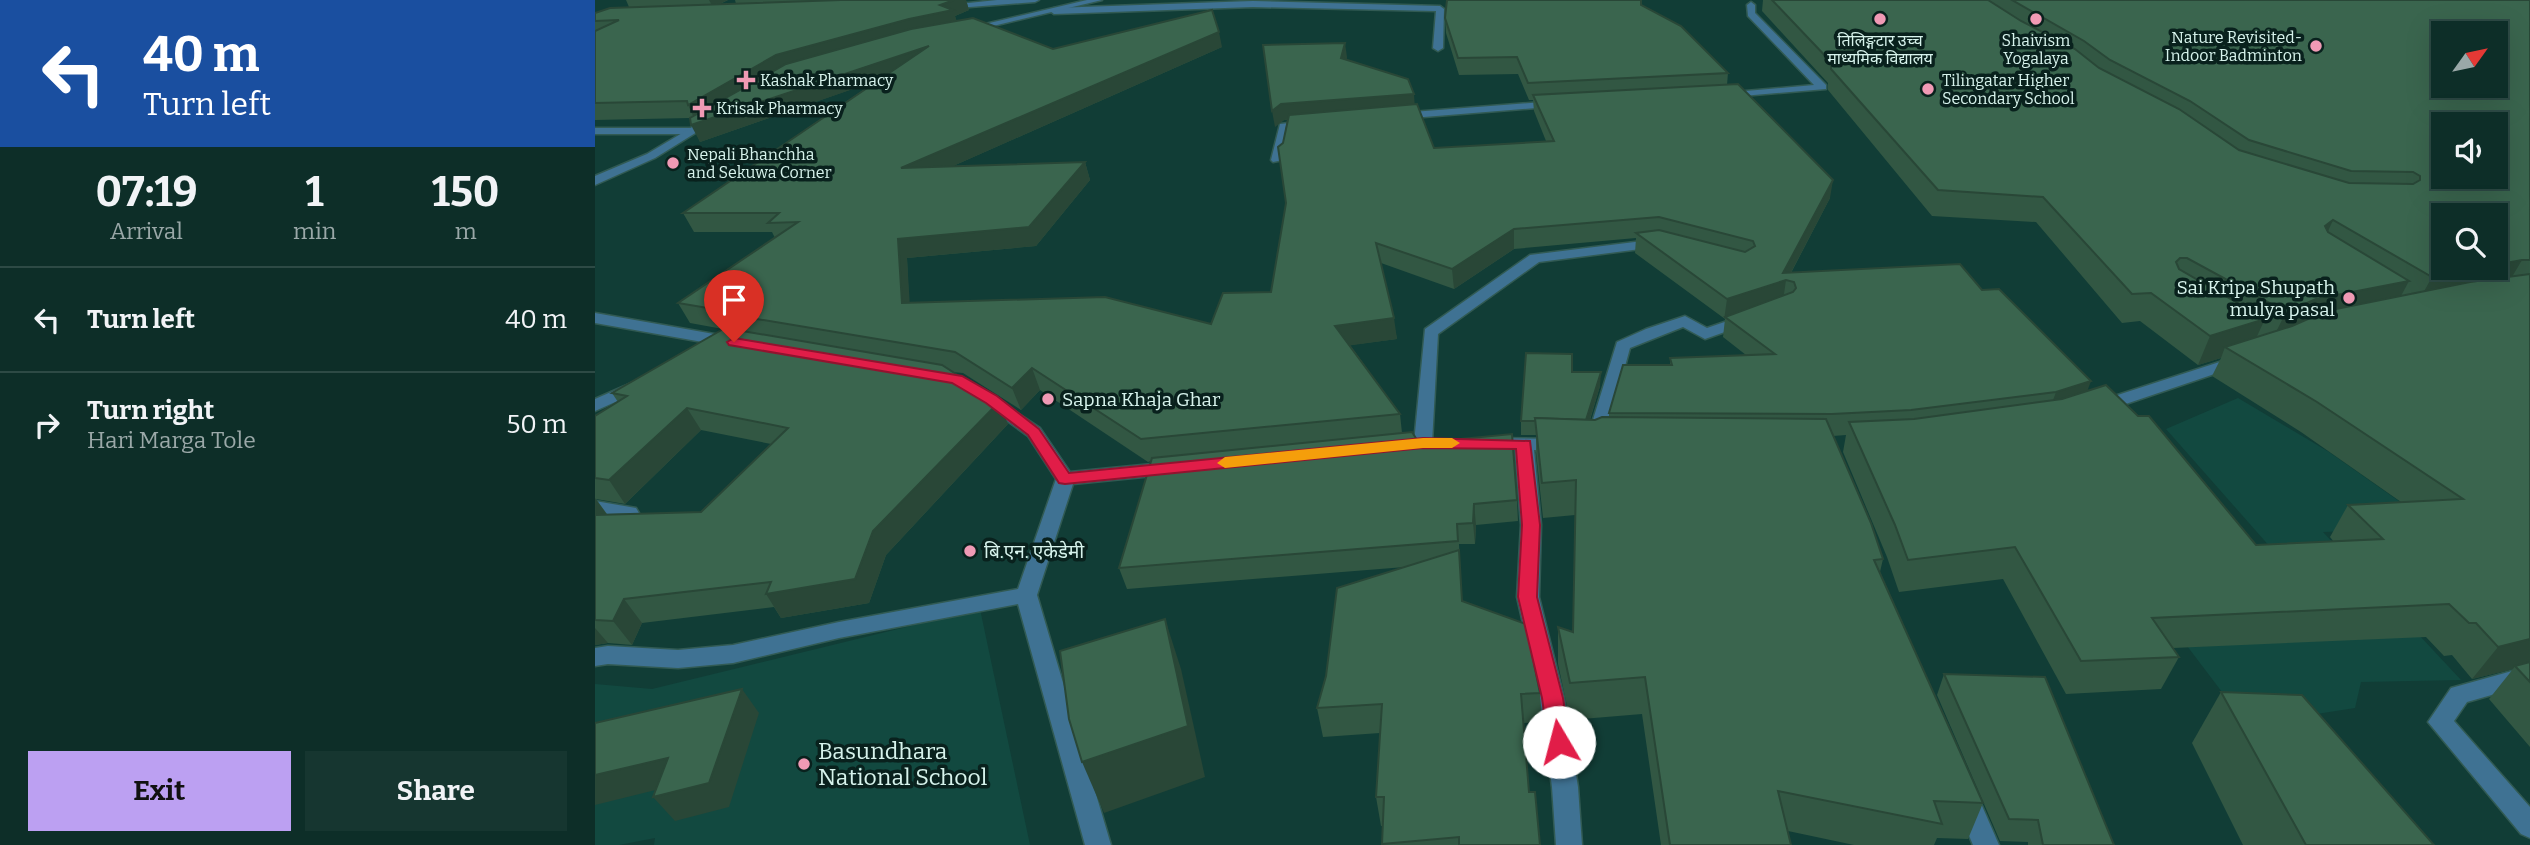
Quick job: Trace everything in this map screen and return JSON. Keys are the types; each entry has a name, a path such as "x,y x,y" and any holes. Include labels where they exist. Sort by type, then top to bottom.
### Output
{"street":[{"path":"929,7 1035,0"},
{"path":"956,31 1095,1 1127,0"},
{"path":"1712,97 1822,88 1751,14 1756,5 1739,0"},
{"path":"1054,11 1253,4 1440,9 1438,48"},
{"path":"1391,117 1564,104"},
{"path":"595,181 651,156 728,110"},
{"path":"1277,160 1284,126 1324,123"},
{"path":"595,131 692,131"},
{"path":"1423,443 1430,332 1535,258 1658,243 1670,246"},
{"path":"1474,444 1600,446 1623,345 1679,322 1685,321 1705,334 1765,313"},
{"path":"595,318 753,345"},
{"path":"694,352 716,339"},
{"path":"2077,414 2258,354"},
{"path":"595,406 649,378"},
{"path":"968,386 1034,432 1065,479"},
{"path":"1524,444 1531,525 1528,597 1552,698 1566,787 1569,845"},
{"path":"1065,479 1189,466"},
{"path":"1065,479 1026,594 1098,845"},
{"path":"595,507 629,513"},
{"path":"595,657 608,655 678,659 733,654 839,630 1026,594"},
{"path":"2530,675 2459,695 2440,722 2530,826"},
{"path":"1960,783 1986,845"}],"shaded area":[{"path":"2238,398 2329,452 2423,518 2430,528 2323,532 2461,680 2361,682 2355,708 2247,725 2131,572 2279,557 2166,429"},
{"name":"Basundhara National School","path":"980,609 1030,845 654,845 655,838 619,845 595,845 595,684 652,689"}],"building":[{"path":"841,0 954,0 940,5 953,10 909,19 776,55 688,105 687,101 595,103 595,31 619,20 595,21 595,13 610,8"},
{"path":"1447,0 1641,0 1641,5 1681,26 1728,73 1528,83 1517,57 1458,58 1445,18"},
{"path":"1772,0 1988,0 2021,21 2075,49 2099,68 2179,109 2239,150 2349,183 2413,184 2420,180 2420,176 2413,172 2351,171 2249,140 2190,101 2110,60 2084,41 2012,0 2530,0 2530,260 2508,263 2508,203 2431,203 2431,276 2333,220 2325,226 2328,232 2409,281 2316,299 2286,312 2187,258 2180,258 2176,262 2179,269 2265,319 2210,336 2151,293 2132,294 2043,197 1938,190 1831,69 1831,62"},
{"path":"1212,10 1219,32 901,168 1085,162 1029,227 898,239 902,303 1105,297 1211,324 1223,293 1271,292 1286,203 1278,147 1283,143 1289,115 1417,104 1434,148 1554,141 1533,95 1738,84 1833,180 1783,273 1960,264 1982,290 1999,289 2091,381 2056,392 1911,410 1832,414 1609,413 1623,365 1672,365 1670,358 1775,354 1725,317 1793,292 1796,288 1794,282 1786,280 1727,299 1636,233 1659,230 1745,252 1755,246 1753,241 1659,217 1514,229 1452,269 1376,243 1394,318 1335,326 1400,414 1141,439 1032,368 1012,388 955,352 745,317 749,315 678,303 798,222 768,223 779,213 683,213 929,46 691,125 690,118 786,64 911,29 973,18 1053,49"},
{"path":"1345,43 1341,58 1408,79 1414,94 1281,104 1272,111 1263,45"},
{"path":"2530,274 2530,639 2498,647 2476,623 2469,623 2449,604 2152,618 2179,657 2081,661 2015,547 1908,560 1849,422 1914,419 2062,399 2106,385 2138,416 2149,416 2256,545 2383,539 2348,505 2463,499 2317,402 2225,347 2292,326 2326,311 2470,282 2508,280 2508,277"},
{"path":"725,328 942,365 999,402 873,531 855,579 766,594 771,582 624,599 613,621 595,620 595,515 701,512 788,428 687,408 609,480 595,478 595,416 627,396 612,393"},
{"path":"1526,353 1572,354 1572,372 1601,372 1586,420 1535,418 1536,421 1521,421"},
{"path":"1602,417 1826,419 1871,523 1883,559 1874,560 1983,803 1934,801 1942,824 1778,791 1791,845 1670,845 1645,677 1570,683 1558,627 1573,632 1576,480 1542,483 1535,418 1595,420"},
{"path":"1412,432 1419,443 1512,434 1517,500 1474,504 1473,523 1457,524 1458,541 1119,568 1152,458"},
{"path":"1459,550 1462,601 1526,624 1540,693 1521,694 1529,792 1535,792 1540,845 1459,845 1459,837 1382,844 1384,797 1376,797 1382,704 1317,708 1326,676 1337,588"},
{"path":"1165,619 1188,726 1082,762 1069,719 1060,651"},
{"path":"2530,662 2530,682 2515,666"},
{"path":"1944,674 2045,677 2114,845 2043,845 2038,820 2009,819"},
{"path":"742,689 709,783 653,797 668,758 595,775 595,723"},
{"path":"2221,692 2302,695 2434,845 2306,845"}],"slow traffic":[{"path":"1225,463 1423,443 1452,443"}],"place":[{"name":"तिलिङ्गटार उच्च माध्यमिक विद्यालय","path":"1880,19"},
{"name":"Shaivism Yogalaya","path":"2036,19"},
{"name":"Nature Revisited- Indoor Badminton","path":"2316,46"},
{"name":"Kashak Pharmacy","path":"746,80"},
{"name":"Tilingatar Higher Secondary School","path":"1928,89"},
{"name":"Krisak Pharmacy","path":"702,108"},
{"name":"Nepali Bhanchha and Sekuwa Corner","path":"673,163"},
{"name":"Sai Kripa Shupath mulya pasal","path":"2349,298"},
{"name":"Sapna Khaja Ghar","path":"1048,399"},
{"name":"बि.एन. एकेडेमी","path":"970,551"},
{"name":"Basundhara National School","path":"804,764"}],"route":[{"path":"734,342 957,380 991,400 1034,432 1065,479 1423,443 1524,444 1531,525 1528,597 1552,698 1559,742"}]}
